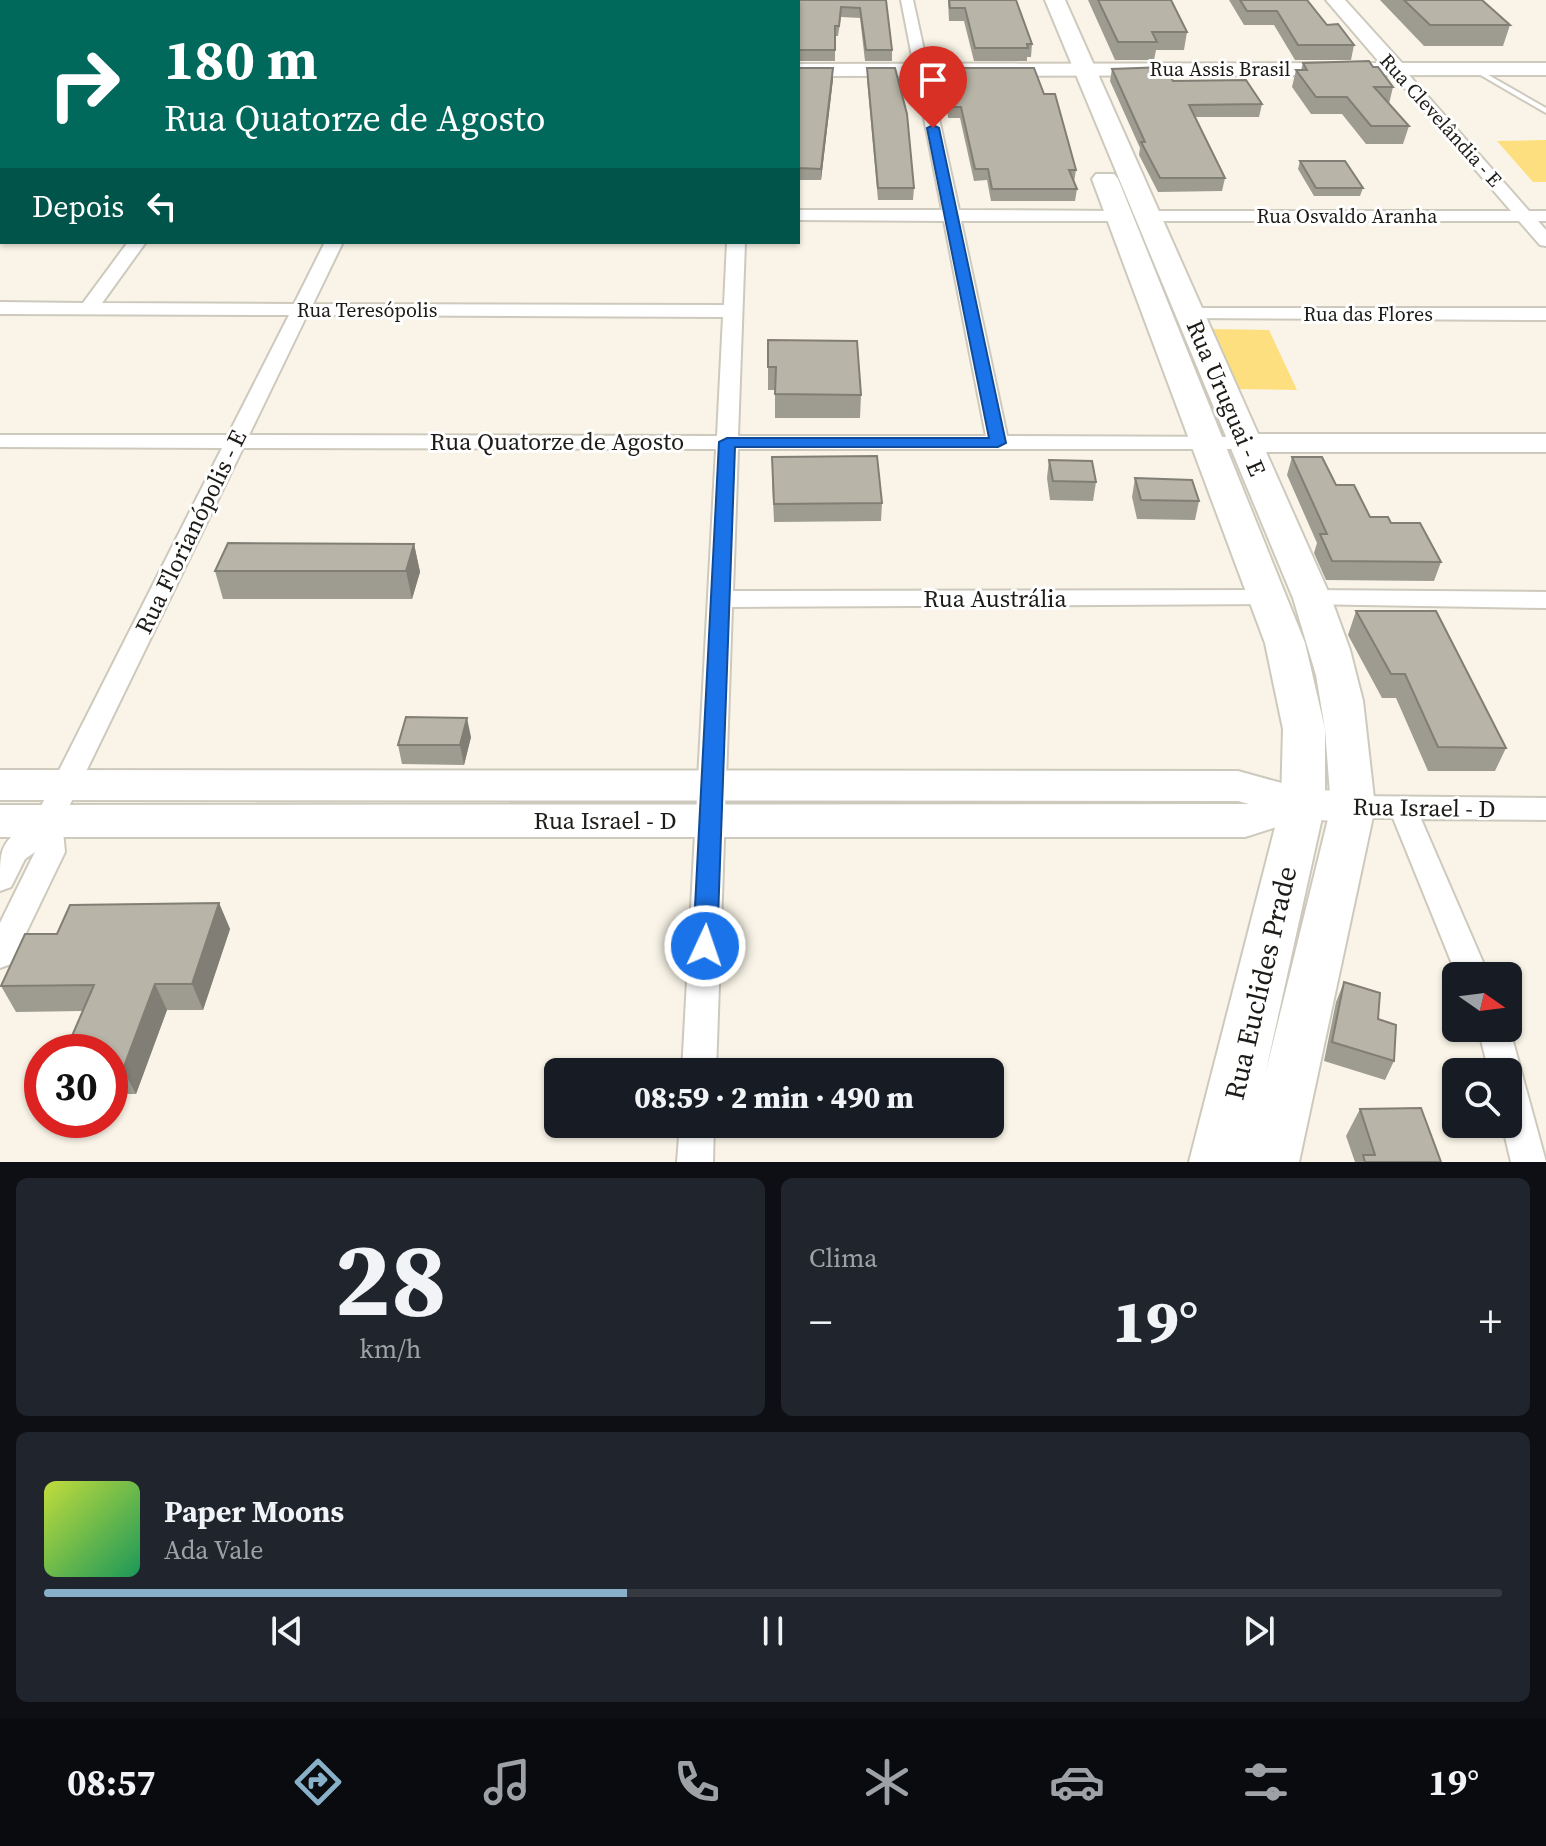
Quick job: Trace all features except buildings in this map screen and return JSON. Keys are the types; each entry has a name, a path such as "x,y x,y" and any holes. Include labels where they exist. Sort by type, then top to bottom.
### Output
{"main road":[{"name":"Rua Uruguai - E","path":"1035,0 1074,70 1134,216 1208,443 1285,643 1304,729 1303,804"},
{"name":"Rua Uruguai - E","path":"1055,0 1074,70"},
{"name":"Rua Uruguai - E","path":"1134,216 1190,314 1330,645 1352,755 1353,807"},
{"name":"Rua Euclides Prade","path":"1217,1162 1303,804"},
{"name":"Rua Euclides Prade","path":"1271,1162 1353,807"}],"street":[{"path":"907,0 998,443"},
{"name":"Rua Clevelândia - E","path":"1335,0 1546,241"},
{"name":"Rua Assis Brasil","path":"800,70 1546,69"},
{"name":"Rua Osvaldo Aranha","path":"800,215 1546,216"},
{"path":"88,309 136,244"},
{"name":"Rua Florianópolis - E","path":"0,879 15,851 48,821 333,244"},
{"path":"700,1058 736,244"},
{"name":"Rua Teresópolis","path":"0,308 733,311"},
{"name":"Rua das Flores","path":"1190,314 1546,314"},
{"name":"Rua Quatorze de Agosto","path":"0,441 1546,443"},
{"name":"Rua Austrália","path":"720,599 1269,598"},
{"path":"1312,598 1546,600"},
{"name":"Rua Israel - D","path":"0,785 711,803 1245,821 1303,804 1403,809 1546,809"},
{"name":"Rua Israel - D","path":"0,821 711,803"},
{"path":"1403,809 1467,962"},
{"name":"Rua Florianópolis - E","path":"0,955 50,852 48,821"},
{"path":"1522,1134 1529,1162"},
{"path":"695,1162 696,1138"}],"lane":[{"path":"1474,69 1546,111"}],"shaded area":[{"path":"1546,140 1546,182 1533,182 1497,141"},
{"path":"1211,329 1269,330 1297,390 1235,389"}],"route":[{"path":"705,946 727,442 998,443 933,128"}]}
